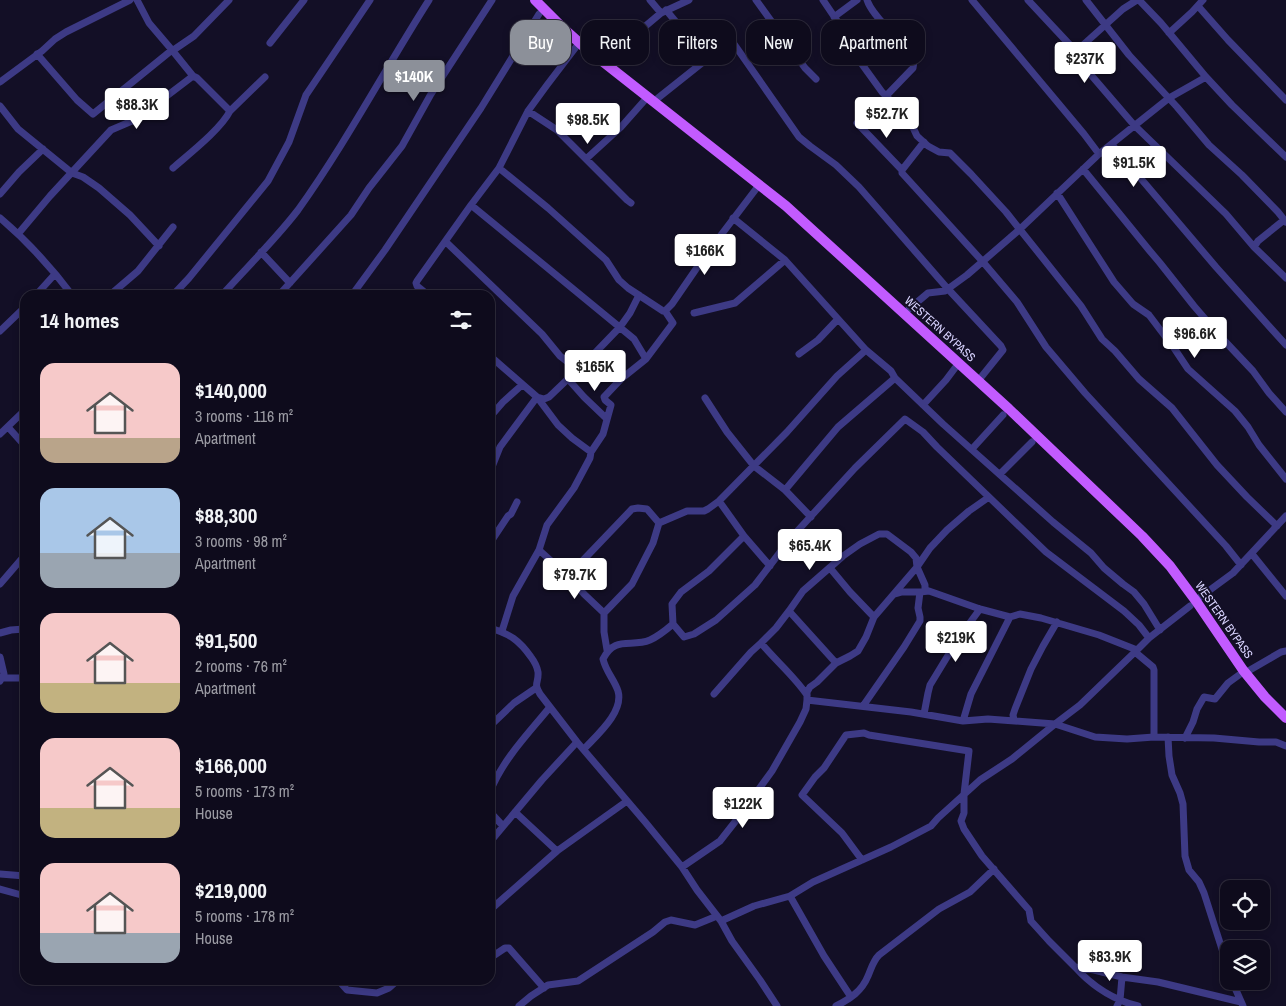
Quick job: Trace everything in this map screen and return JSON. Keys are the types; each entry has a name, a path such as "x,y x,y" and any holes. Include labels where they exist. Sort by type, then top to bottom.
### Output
{"main road":[{"name":"WESTERN BYPASS","path":"535,0 562,28 583,46 786,206 1142,536 1170,566 1249,677 1265,697 1286,718"}],"street":[{"path":"0,82 66,32 130,0"},
{"path":"137,0 149,23 193,76 230,111"},
{"path":"37,54 77,100 93,114 172,50 194,36 229,0"},
{"path":"270,43 304,0"},
{"path":"178,290 268,181 289,142 306,95 370,0"},
{"path":"227,290 296,211 329,164 429,0"},
{"path":"284,290 352,215 369,188 402,146 431,94 492,0"},
{"path":"650,0 707,59 658,98"},
{"path":"649,23 663,12 689,0"},
{"path":"756,0 805,68 816,79"},
{"path":"822,0 848,37 856,56 882,92 909,119 918,136 939,152 950,154 990,194 1081,306 1102,339 1139,379 1172,408 1217,465 1277,526"},
{"path":"834,17 857,0"},
{"path":"867,0 868,5 914,61 913,68 886,96"},
{"path":"972,0 1099,154"},
{"path":"1028,0 1070,46 1073,54 1134,125 1226,214 1254,247 1286,278"},
{"path":"1086,0 1129,55 1209,145 1242,175 1285,221 1258,241 1254,247"},
{"path":"1073,54 1123,9 1138,0 1232,105 1286,157"},
{"path":"1169,33 1203,0"},
{"path":"1198,6 1286,100"},
{"path":"356,290 481,108 539,14"},
{"path":"422,290 416,283 499,168 528,111 576,47"},
{"path":"736,47 800,137 836,165 859,187 1003,350 978,382"},
{"path":"18,234 111,130 147,112 193,76"},
{"path":"909,309 928,293 942,292 948,289 983,262 1099,154 1169,98 1206,77"},
{"path":"173,168 208,138 228,116 230,111 265,78"},
{"path":"586,159 621,127 644,102"},
{"path":"0,106 18,128 43,149 72,173 83,177 130,214 159,246"},
{"path":"528,111 557,130 632,203"},
{"path":"857,123 902,170 902,173 1017,302 1046,348 1085,394 1226,546 1241,565"},
{"path":"902,170 924,142"},
{"path":"1099,154 1114,147 1226,279 1286,345"},
{"path":"0,194 18,172 43,149"},
{"path":"499,168 548,208 606,260 619,280 628,288 652,305 665,311 674,323 646,359 621,379 604,397 611,405 603,434 591,452 590,458 574,488 547,525 539,550 513,596 502,631"},
{"path":"1083,170 1194,306 1253,371 1286,412"},
{"path":"665,311 756,189"},
{"path":"1057,193 1114,282 1133,304 1149,315 1188,369 1235,411 1266,455 1286,479"},
{"path":"471,205 634,339 646,359"},
{"path":"0,218 41,258 68,290"},
{"path":"733,218 785,260 866,350 891,371 895,378 922,405 1091,554 1104,568 1134,592 1160,630"},
{"path":"116,290 138,271 173,227"},
{"path":"446,242 542,334 560,356 578,370"},
{"path":"261,252 290,283"},
{"path":"694,313 736,303 785,260"},
{"path":"41,290 55,274"},
{"path":"537,397 549,398 594,354 620,327 639,295"},
{"path":"0,331 20,312"},
{"path":"799,354 818,340 838,319"},
{"path":"659,522 687,510 708,509 719,501 787,432 837,376 866,350"},
{"path":"594,354 621,379"},
{"path":"495,361 537,397 558,425 591,452"},
{"path":"922,405 955,368"},
{"path":"785,490 838,427 895,378"},
{"path":"568,379 607,419"},
{"path":"495,412 522,385"},
{"path":"495,460 500,447 537,397"},
{"path":"705,398 727,432 754,466 785,490 811,517"},
{"path":"0,434 20,415"},
{"path":"972,449 1003,415"},
{"path":"744,536 709,571 682,592 672,604 673,624 684,637 706,627 727,612 755,585 791,538 855,468 905,419 923,432 1046,552 1124,611 1150,638"},
{"path":"8,427 20,440"},
{"path":"1000,474 1032,442"},
{"path":"682,867 720,841 772,771 800,722 806,707 808,688 817,682 836,663 858,651 874,617 899,591 930,548 969,510 989,497"},
{"path":"719,501 744,536 770,566"},
{"path":"495,536 511,514 517,502"},
{"path":"568,576 632,509 648,508 659,522"},
{"path":"1199,598 1233,573 1286,516"},
{"path":"608,650 604,632 604,613 632,584 653,543 659,522"},
{"path":"714,694 789,611 803,591 843,556 860,544 883,533 912,552 916,558 917,566 925,585 918,608 920,622 863,706"},
{"path":"539,550 568,576 604,613"},
{"path":"1252,554 1286,596"},
{"path":"0,584 20,561"},
{"path":"830,568 874,617"},
{"path":"899,591 929,591 980,610 1010,617 1020,614 1042,618 1099,635 1136,651 1154,670 1154,737"},
{"path":"520,1006 531,996 553,984 575,982 602,966 666,922 671,920 696,925 790,896 813,882 931,826 980,780 1012,759 1084,702 1150,638 1190,606"},
{"path":"924,714 930,685 958,639 980,610"},
{"path":"789,611 836,663"},
{"path":"963,721 971,694 1010,617"},
{"path":"1014,720 1013,714 1031,669 1057,622"},
{"path":"584,749 610,720 619,699 617,689 603,660 608,650 620,644 649,640 673,624"},
{"path":"0,633 20,629"},
{"path":"495,629 502,631 517,640 534,662 538,673 536,688 577,742 682,867 777,1006"},
{"path":"761,643 798,682 807,698"},
{"path":"1250,670 1284,651 1286,659"},
{"path":"0,657 4,669 1,680"},
{"path":"1185,738 1204,697 1215,699 1228,683 1238,675"},
{"path":"1,680 20,678"},
{"path":"495,721 514,703 536,688"},
{"path":"807,698 963,721 1014,720 1055,724 1095,737 1127,739 1154,737 1214,738 1276,742 1286,746"},
{"path":"495,780 511,754 550,707"},
{"path":"862,860 842,833 802,795 824,768 846,735 864,733 969,751 964,812 961,821"},
{"path":"1168,737 1172,775 1183,804 1185,856 1189,870 1199,882 1204,893 1220,943"},
{"path":"495,836 577,742"},
{"path":"495,906 557,851 627,801"},
{"path":"948,810 961,821 964,829 982,856 1029,910 1031,921 1049,941 1091,983 1118,1003 1138,1006"},
{"path":"515,812 557,851"},
{"path":"495,817 503,826"},
{"path":"836,1006 861,989 879,955 939,909 970,892 994,869"},
{"path":"0,874 20,876"},
{"path":"0,888 20,894"},
{"path":"790,896 824,956 851,997"},
{"path":"495,955 505,948 509,948 544,988"},
{"path":"1075,967 1158,982 1242,1004"},
{"path":"1118,1003 1122,976"},
{"path":"342,985 347,990 377,993 392,985"},
{"path":"1236,990 1242,1004"}]}
